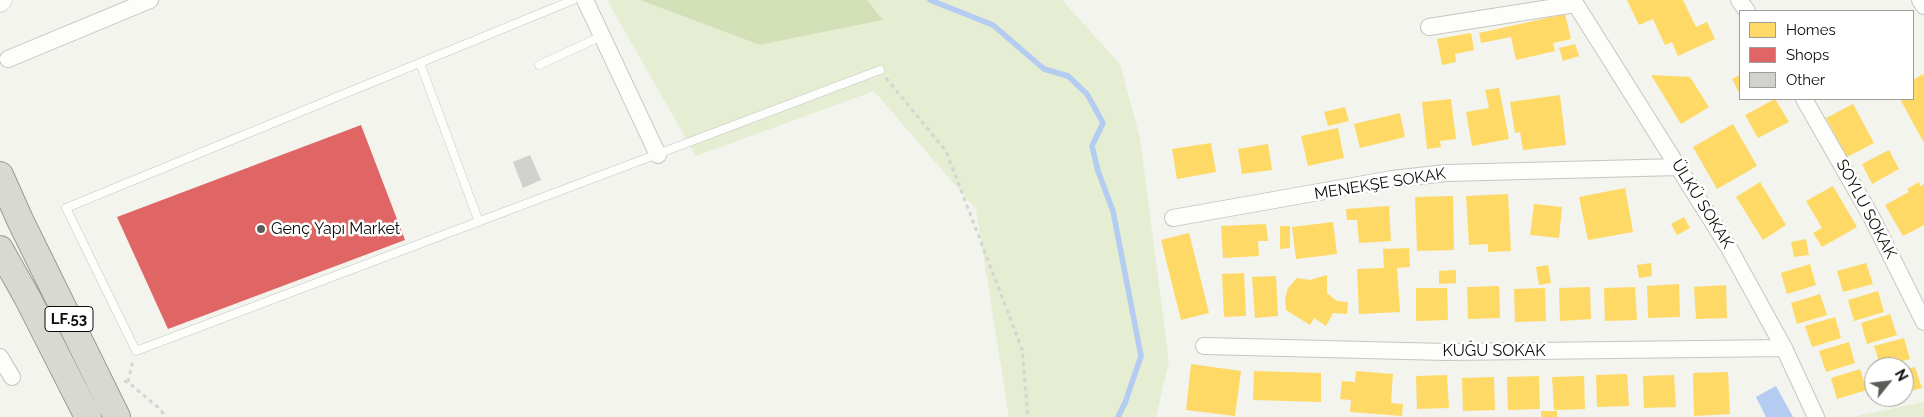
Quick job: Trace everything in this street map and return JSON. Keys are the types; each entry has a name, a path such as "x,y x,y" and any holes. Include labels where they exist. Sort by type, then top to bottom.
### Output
{"highway":[{"name":"LF.53","path":"0,176 117,417"},
{"name":"LF.53","path":"0,249 27,297 88,417"}],"street":[{"path":"8,59 150,0"},
{"path":"585,0 658,155"},
{"path":"1920,0 1924,6"},
{"path":"1429,28 1574,2"},
{"name":"ÜLKÜ SOKAK","path":"1574,2 1729,248 1784,348 1816,417"},
{"name":"SOYLU SOKAK","path":"1805,100 1872,218 1924,322"},
{"name":"MENEKŞE SOKAK","path":"1173,218 1392,179 1446,173 1679,167"},
{"name":"KUĞU SOKAK","path":"1204,346 1446,352 1784,348"},
{"path":"0,357 12,377"}],"lane":[{"path":"573,0 66,208 136,351 880,70"},
{"path":"539,65 602,36"},
{"path":"420,63 479,222"}],"path":[{"path":"880,70 946,151 1022,349 1028,417"},
{"path":"128,382 136,351"},
{"path":"96,375 128,382 161,410 164,417"}],"green space":[{"path":"607,0 640,0 761,45 883,20 867,0 1062,0 1120,64 1140,138 1169,362 1156,417 1009,417 976,209 874,91 696,156"},
{"path":"640,0 867,0 883,20 760,45"},
{"path":"1924,402 1924,417 1852,417 1900,407 1914,407 1914,404"}],"water":[{"path":"1776,386 1793,417 1766,417 1756,397"}],"building: Homes":[{"path":"1627,0 1683,0 1696,27 1707,22 1715,39 1678,56 1672,42 1665,45 1653,19 1639,25"},
{"path":"1565,14 1571,39 1553,43 1555,51 1516,60 1511,37 1481,43 1479,33"},
{"path":"1471,33 1474,50 1455,54 1456,62 1442,65 1437,39"},
{"path":"1575,44 1579,56 1563,61 1559,48"},
{"path":"1923,74 1924,76 1924,143 1901,100 1914,100 1914,79"},
{"path":"1651,75 1690,77 1709,107 1681,124"},
{"path":"1739,76 1739,93 1732,79"},
{"path":"1499,88 1509,139 1472,146 1466,112 1489,108 1485,90"},
{"path":"1560,95 1566,145 1523,150 1520,132 1515,133 1510,102"},
{"path":"1451,99 1456,139 1440,141 1441,147 1427,149 1422,102"},
{"path":"1776,100 1789,122 1758,138 1745,115"},
{"path":"1853,104 1874,143 1847,157 1826,118"},
{"path":"1345,107 1349,121 1328,126 1324,112"},
{"path":"1400,113 1405,137 1360,148 1354,124"},
{"path":"1733,124 1757,166 1717,189 1693,147"},
{"path":"1338,128 1344,158 1308,166 1301,136"},
{"path":"1211,143 1216,172 1177,179 1172,149"},
{"path":"1268,144 1272,170 1242,174 1238,149"},
{"path":"1889,150 1899,169 1872,184 1862,164"},
{"path":"1760,182 1786,225 1763,240 1736,197"},
{"path":"1919,182 1920,186 1924,184 1924,225 1903,236 1885,205 1909,192 1907,189"},
{"path":"1833,186 1857,227 1822,247 1813,233 1822,228 1806,201"},
{"path":"1625,188 1633,232 1588,240 1579,197"},
{"path":"1508,194 1511,251 1488,252 1488,244 1469,245 1466,196"},
{"path":"1453,196 1454,250 1417,251 1415,197"},
{"path":"1534,204 1562,207 1559,238 1530,235"},
{"path":"1389,206 1391,241 1359,243 1357,220 1347,220 1346,209"},
{"path":"1684,217 1690,228 1677,235 1671,224"},
{"path":"1333,222 1337,254 1296,259 1292,227"},
{"path":"1266,224 1268,241 1258,241 1259,256 1223,258 1221,226"},
{"path":"1280,226 1290,226 1290,248 1280,249"},
{"path":"1189,233 1209,313 1181,320 1161,240"},
{"path":"1806,239 1809,255 1794,257 1791,242"},
{"path":"1409,248 1410,267 1397,268 1400,312 1359,314 1357,269 1384,268 1383,249"},
{"path":"1651,263 1652,276 1639,278 1637,265"},
{"path":"1866,263 1873,284 1843,292 1837,271"},
{"path":"1810,264 1816,285 1787,294 1781,273"},
{"path":"1548,265 1551,283 1539,285 1536,267"},
{"path":"1456,270 1456,283 1439,284 1439,271"},
{"path":"1244,273 1246,316 1224,317 1222,274"},
{"path":"1327,275 1327,293 1337,301 1348,302 1347,314 1333,313 1326,326 1314,318 1310,325 1286,310 1285,298 1288,288 1297,278 1310,280"},
{"path":"1276,276 1278,316 1255,318 1252,277"},
{"path":"1679,284 1680,317 1648,318 1647,286"},
{"path":"1726,285 1727,318 1696,319 1694,287"},
{"path":"1499,286 1500,318 1468,319 1467,287"},
{"path":"1590,287 1591,319 1560,321 1559,288"},
{"path":"1635,287 1637,320 1605,321 1604,288"},
{"path":"1416,288 1447,288 1448,320 1416,321"},
{"path":"1545,288 1546,321 1515,322 1514,289"},
{"path":"1878,291 1884,312 1854,321 1848,300"},
{"path":"1820,294 1827,315 1797,324 1791,303"},
{"path":"1890,314 1897,335 1867,344 1861,323"},
{"path":"1835,317 1841,338 1812,347 1805,326"},
{"path":"1904,338 1909,357 1878,357 1874,346"},
{"path":"1849,342 1855,363 1826,372 1819,351"},
{"path":"1191,364 1241,371 1235,416 1186,410"},
{"path":"1914,367 1922,388 1914,390"},
{"path":"1860,369 1864,381 1864,391 1837,399 1831,378"},
{"path":"1254,371 1321,373 1321,402 1253,400"},
{"path":"1356,371 1393,374 1391,403 1403,404 1402,416 1350,412 1351,400 1340,399 1342,381 1355,382"},
{"path":"1728,372 1730,414 1694,416 1693,373"},
{"path":"1627,374 1629,406 1597,407 1596,375"},
{"path":"1447,375 1449,408 1417,409 1416,376"},
{"path":"1674,375 1676,407 1644,408 1643,376"},
{"path":"1539,376 1540,409 1508,410 1507,377"},
{"path":"1584,376 1585,409 1554,410 1552,377"},
{"path":"1494,377 1495,410 1463,411 1462,378"},
{"path":"1541,411 1557,411 1557,417 1541,417"}],"building: Shops":[{"name":"Genç Yapı Market","path":"361,125 405,240 168,329 117,217"}],"building: Other":[{"path":"530,155 541,180 523,188 513,162"}],"waterway":[{"path":"930,0 993,25 1044,69 1068,76 1087,94 1103,123 1092,146 1098,171 1113,211 1141,356 1125,403 1118,417"}],"place":[{"name":"Genç Yapı Market","path":"261,229"}]}
